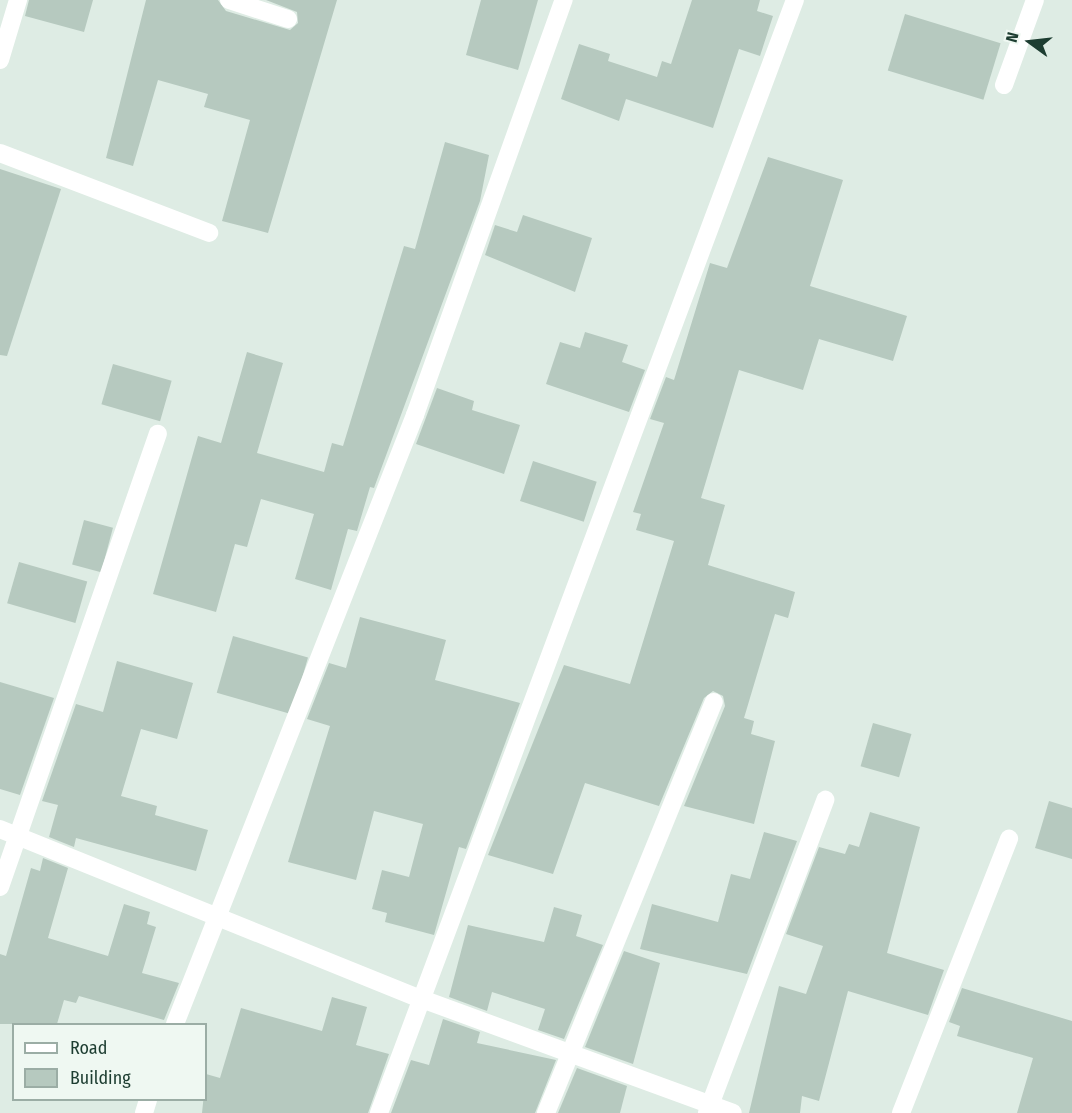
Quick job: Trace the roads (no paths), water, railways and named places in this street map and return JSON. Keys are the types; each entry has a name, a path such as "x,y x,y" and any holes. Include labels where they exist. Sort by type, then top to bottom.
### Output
{"street":[{"path":"0,60 18,0"},
{"path":"229,0 288,19"},
{"path":"175,1023 213,916 415,415 564,0"},
{"path":"379,1113 419,998 795,0"},
{"path":"1004,85 1035,0"},
{"path":"0,153 209,233"},
{"path":"0,887 8,832 158,435"},
{"path":"546,1113 567,1053 714,702"},
{"path":"709,1109 825,800"},
{"path":"8,832 419,998 709,1109 733,1113"},
{"path":"901,1113 1009,838"}]}
